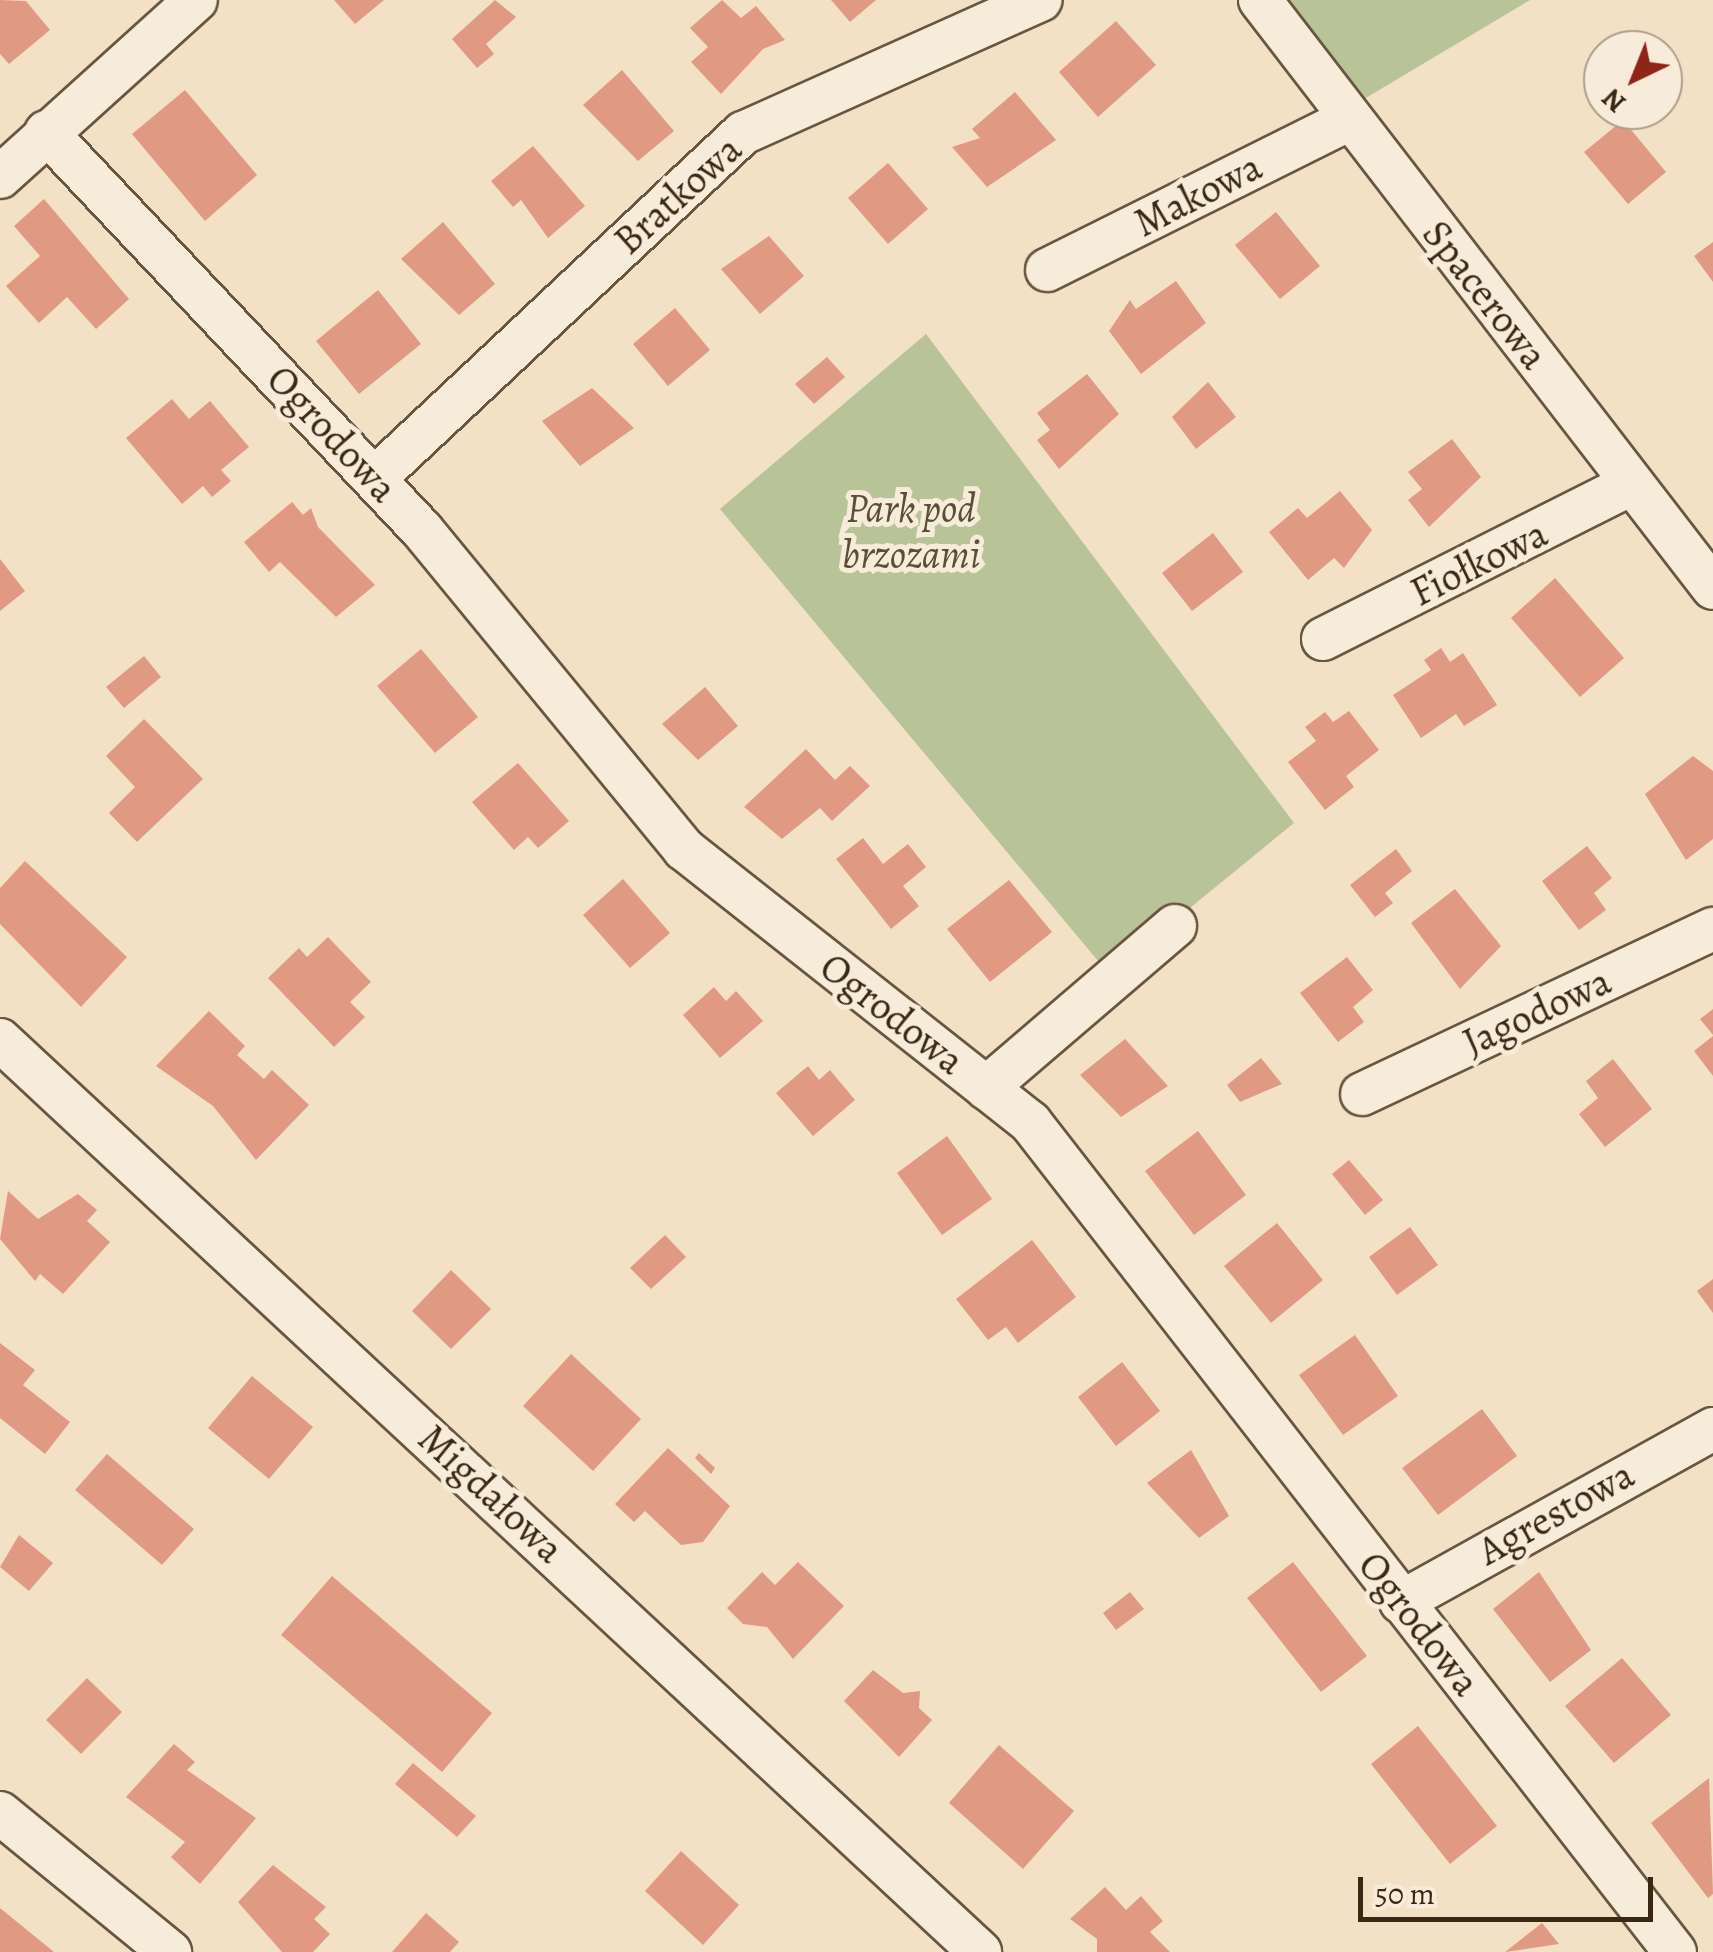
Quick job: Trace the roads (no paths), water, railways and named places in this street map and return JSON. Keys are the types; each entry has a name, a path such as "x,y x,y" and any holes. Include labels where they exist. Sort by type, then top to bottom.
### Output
{"street":[{"path":"0,176 196,0"},
{"name":"Bratkowa","path":"374,479 743,133 1041,0"},
{"name":"Spacerowa","path":"1260,0 1348,120 1713,588"},
{"name":"Makowa","path":"1047,270 1348,120"},
{"name":"Ogrodowa","path":"46,132 374,479 684,850 1030,1122 1675,1952"},
{"name":"Fiołkowa","path":"1324,638 1631,484"},
{"path":"986,1088 1175,926"},
{"name":"Jagodowa","path":"1362,1094 1713,929"},
{"name":"Migdałowa","path":"0,1040 980,1952"},
{"name":"Agrestowa","path":"1401,1602 1713,1429"},
{"path":"0,1813 170,1952"}],"park label":[{"name":"Park pod brzozami","path":"911,532"}]}
